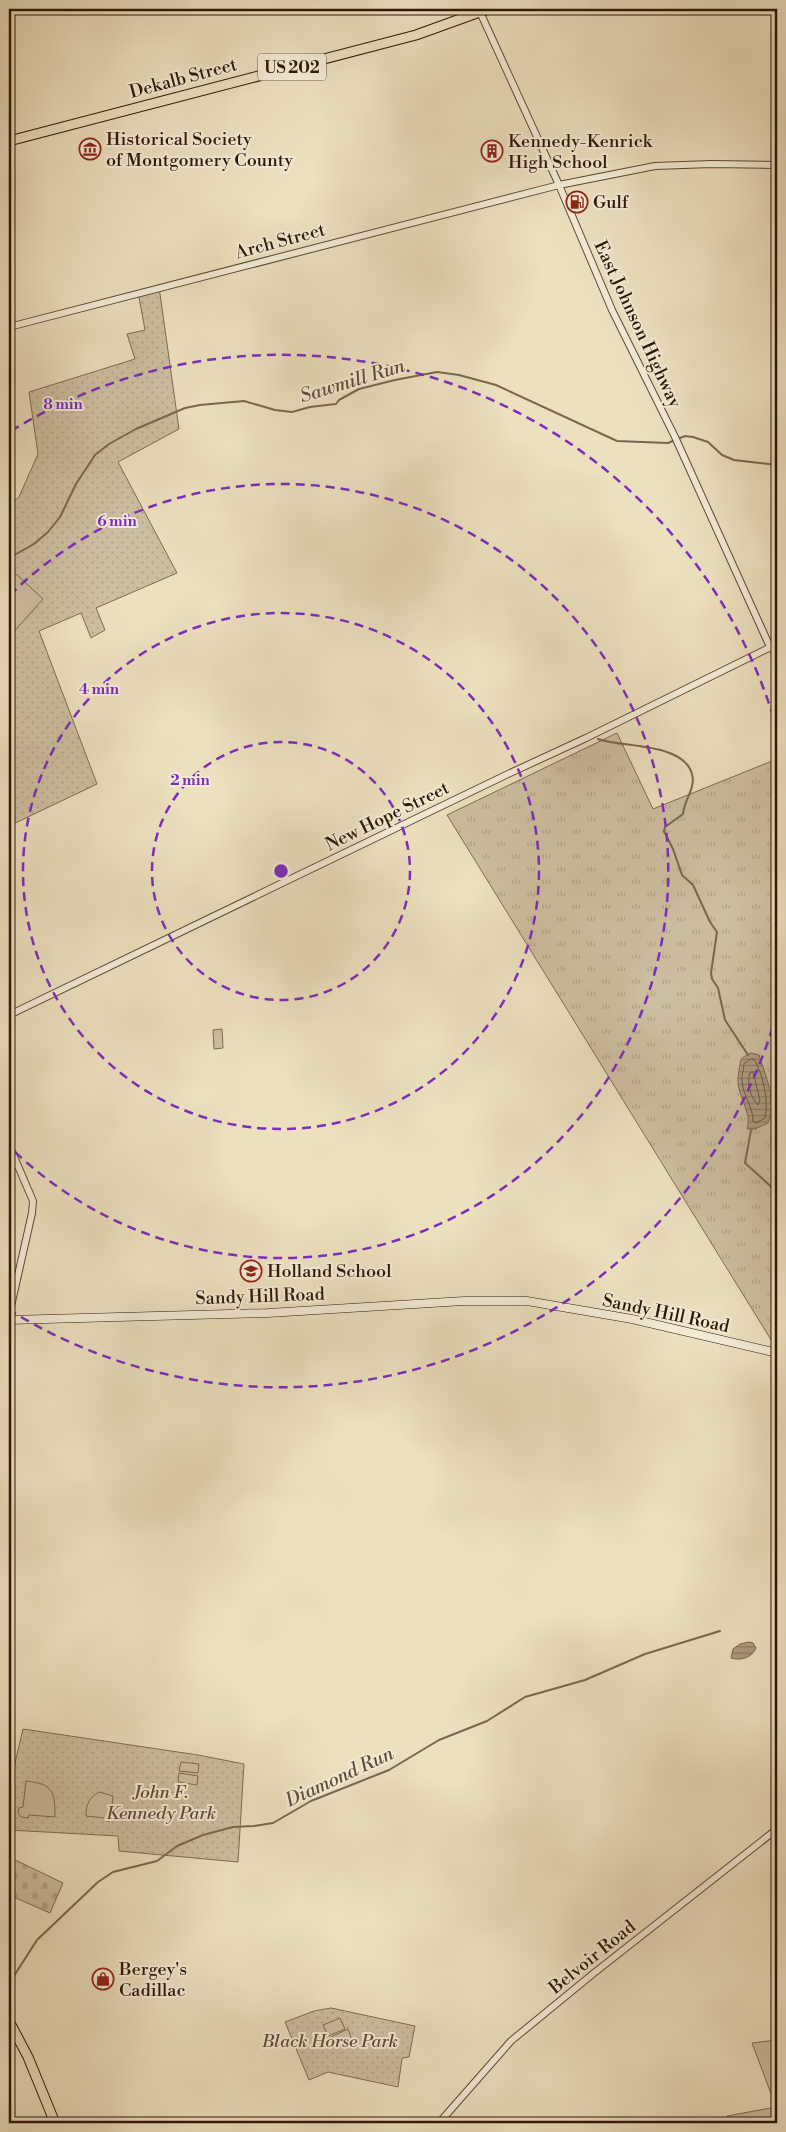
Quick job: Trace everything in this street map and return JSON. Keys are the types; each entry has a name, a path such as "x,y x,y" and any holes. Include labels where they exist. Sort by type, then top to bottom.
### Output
{"main road":[{"name":"Dekalb Street","path":"9,141 416,35 482,10"},
{"name":"Sandy Hill Road","path":"9,1320 268,1312 464,1301 527,1301 632,1319 777,1353"},
{"path":"9,2021 28,2056 55,2123"}],"street":[{"name":"East Johnson Highway","path":"482,10 612,310 675,437 770,647"},
{"name":"Arch Street","path":"9,327 559,185 655,166 711,164 777,165"},
{"name":"New Hope Street","path":"9,1015 586,738 777,644"},
{"path":"770,647 777,654"},
{"path":"9,1145 33,1201 9,1315"},
{"name":"Belvoir Road","path":"439,2123 511,2041 600,1968 777,1829"}],"green space":[{"path":"159,287 179,429 118,462 177,573 96,608 105,630 91,638 81,613 39,631 97,784 9,826 9,505 19,497 38,454 29,392 135,359 127,334 145,330 138,292"},
{"path":"14,572 43,599 9,637 9,578"},
{"path":"617,733 653,809 777,759 777,1344 773,1343 447,815"},
{"path":"222,1029 223,1048 214,1049 213,1030"},
{"name":"John F. Kennedy Park","path":"23,1729 198,1755 244,1764 238,1862 119,1851 118,1836 9,1830 9,1781 11,1780"},
{"path":"181,1762 199,1764 198,1773 179,1771"},
{"path":"179,1773 198,1776 197,1785 178,1782"},
{"path":"26,1781 42,1784 51,1790 55,1817 29,1815 28,1818 21,1817 18,1813 19,1808 23,1807"},
{"path":"99,1792 113,1796 111,1814 113,1815 110,1821 106,1821 105,1818 86,1816 89,1802"},
{"path":"9,1857 63,1883 50,1913 9,1895"},
{"name":"Black Horse Park","path":"331,2008 415,2026 409,2057 402,2058 398,2087 328,2072 309,2080 285,2022 314,2011"},
{"path":"340,2018 345,2029 328,2036 323,2025"},
{"path":"348,2029 352,2040 333,2048 329,2038"},
{"path":"777,2040 777,2123 730,2123 727,2116 776,2107 752,2043"}],"water":[{"path":"751,1053 759,1055 769,1088 772,1106 768,1123 755,1129 747,1129 748,1115 740,1092 738,1077 741,1059"},
{"path":"753,1643 756,1648 752,1654 742,1659 731,1658 733,1649 740,1644"}],"waterway":[{"name":"Sawmill Run","path":"9,558 34,544 48,532 60,517 76,484 95,455 109,444 136,429 185,408 200,405 244,401 275,410 292,412 310,407 336,404 339,400 359,389 437,372 459,375 496,385 617,441 668,443 685,436 693,437 708,442 722,455 734,460 777,465"},
{"path":"598,739 665,751 677,756 686,764 692,774 691,789 683,814 665,827 664,831 673,849 682,875 693,885 710,922 717,932 711,973 712,979 718,988 725,1020 748,1055"},
{"path":"751,1130 745,1163 777,1192"},
{"name":"Diamond Run","path":"9,1989 12,1979 37,1940 98,1882 113,1872 157,1861 177,1846 203,1835 233,1827 273,1823 311,1801 389,1770 439,1740 487,1721 525,1697 585,1680 645,1654 720,1631"}],"place":[{"name":"Historical Society of Montgomery County","path":"90,149"},
{"name":"Kennedy-Kenrick High School","path":"492,151"},
{"name":"Gulf","path":"577,202"},
{"name":"Holland School","path":"251,1271"},
{"name":"Bergey's Cadillac","path":"103,1979"}]}
